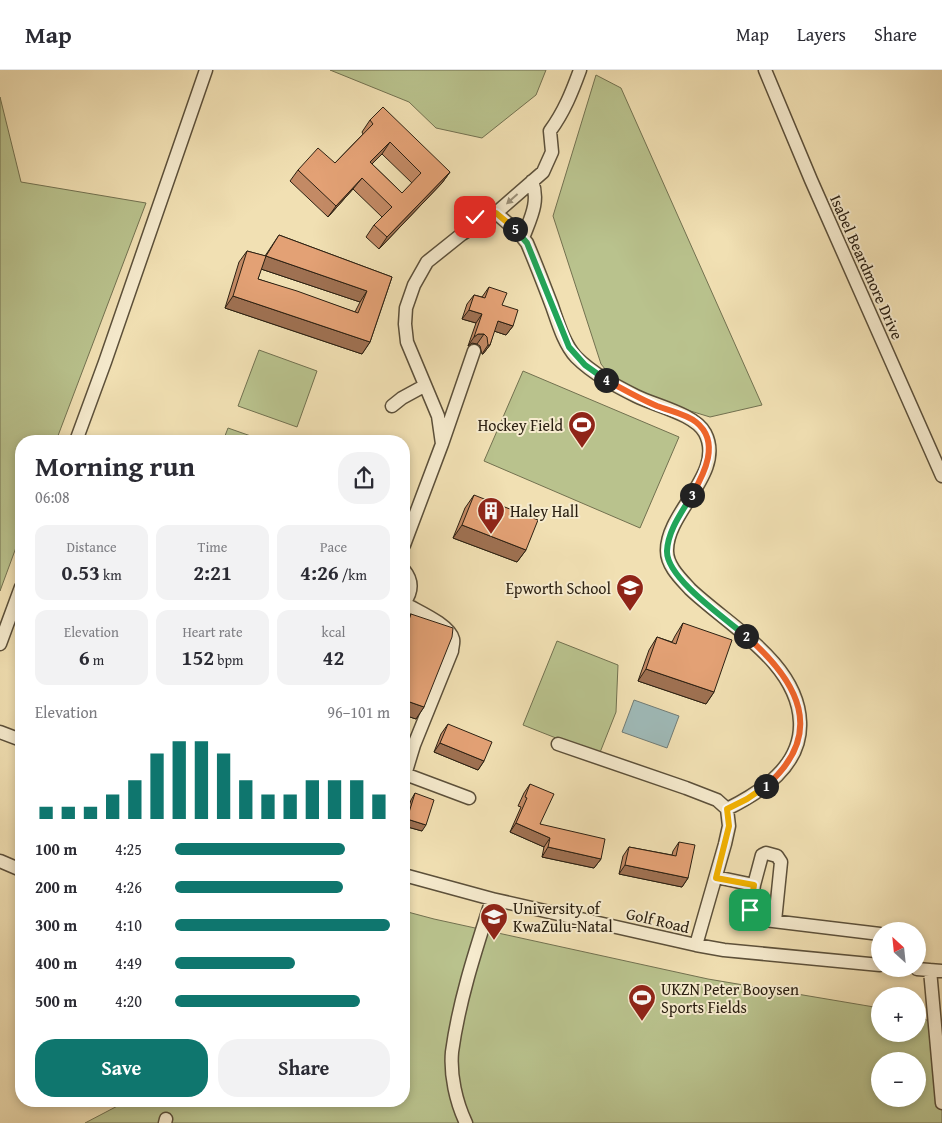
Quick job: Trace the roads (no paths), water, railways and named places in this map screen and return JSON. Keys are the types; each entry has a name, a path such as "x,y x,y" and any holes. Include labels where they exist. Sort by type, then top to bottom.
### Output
{"street":[{"path":"78,435 206,70"},
{"path":"442,444 438,416 407,342 406,308 414,285 427,262 462,234 496,213 543,172 552,152 550,131 561,116 580,70"},
{"name":"Isabel Beardmore Drive","path":"765,70 811,180 942,476"},
{"path":"523,238 536,200 532,181"},
{"path":"465,207 482,222"},
{"path":"496,213 523,238 534,258 563,335 576,356 604,378 637,397 696,422 705,432 710,453 708,462 696,488 671,530 667,552 671,565 680,579 701,599 762,650 790,684 800,710 801,730 797,745 777,777 762,789 727,809"},
{"path":"410,529 474,351"},
{"path":"392,406 424,386"},
{"path":"0,644 15,603"},
{"path":"410,606 434,619 452,636 454,642 452,651 410,741"},
{"path":"0,732 15,738"},
{"path":"558,744 686,788 717,800 727,809 729,826 696,945"},
{"path":"410,778 469,798"},
{"path":"775,921 781,862 777,856 766,853 762,855 754,885 750,910 751,916 756,919 871,933"},
{"path":"0,862 15,868"},
{"name":"Golf Road","path":"410,877 492,899 696,945 724,950 871,964"},
{"path":"716,878 754,885"},
{"path":"466,1123 456,1097 452,1053 474,957 492,899"},
{"path":"930,970 942,1103"}],"water":[{"path":"634,700 679,716 667,748 622,732"}],"place":[{"name":"Hockey Field","path":"582,449"},
{"name":"Haley Hall","path":"491,535"},
{"name":"Epworth School","path":"630,612"},
{"name":"University of KwaZulu-Natal","path":"494,941"},
{"name":"UKZN Peter Booysen Sports Fields","path":"642,1022"}]}
